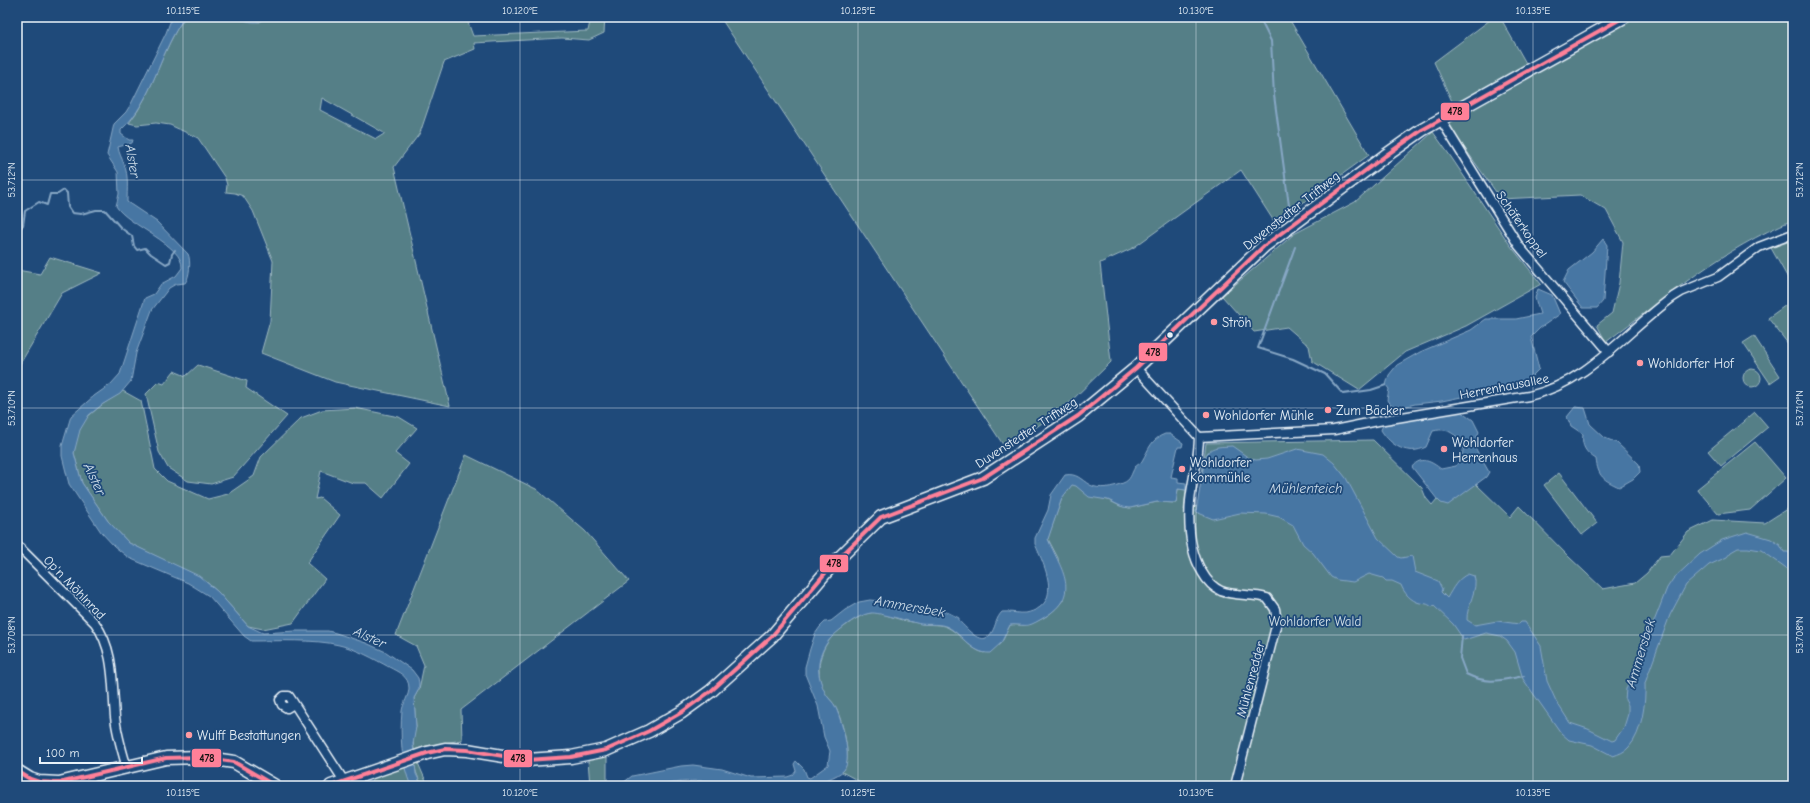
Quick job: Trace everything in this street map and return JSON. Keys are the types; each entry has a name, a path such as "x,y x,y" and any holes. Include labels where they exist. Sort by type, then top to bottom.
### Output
{"street":[{"name":"Duvenstedter Triftweg","path":"331,786 427,752 456,749 527,760 571,757 606,750 649,732 682,712 711,691 772,636 832,565 881,518 983,478 1078,416 1136,368 1264,246 1385,156 1422,130 1624,17"},
{"name":"Schäferkoppel","path":"1441,120 1519,246 1609,352"},
{"name":"Herrenhausallee","path":"1199,437 1334,430 1378,420 1529,396 1558,387 1589,368 1673,297 1718,277 1759,248 1793,234"},
{"path":"1136,368 1199,437"},
{"name":"Mühlenredder","path":"1199,437 1190,501 1190,537 1198,565 1209,584 1220,591 1232,594 1252,594 1267,598 1275,609 1277,622 1235,786"},
{"name":"Op'n Möhlnrad","path":"17,545 95,623 103,635 110,657 118,740 126,768"},
{"path":"293,702 344,781"},
{"path":"19,777 39,782 59,783 166,758 183,756 212,758 234,762 275,786"}],"green space":[{"path":"185,17 236,17 242,20 260,22 266,17 466,17 473,36 588,31 591,17 605,17 604,33 589,40 562,38 474,43 475,49 444,62 420,133 394,167 450,406 335,382 261,353 270,321 273,261 253,211 243,196 226,192 227,185 225,178 198,138 170,125 156,123 137,125 129,123 138,111 152,84 177,29","holes":["322,98 384,133 376,139 320,110"]},
{"path":"720,17 1288,17 1369,155 1275,223 1241,170 1133,248 1100,263 1111,362 1067,405 1006,449"},
{"path":"1494,17 1500,17 1527,65 1455,108 1434,62"},
{"path":"1633,17 1793,17 1793,220 1768,231 1719,259 1673,291 1606,342 1597,325 1612,313 1619,283 1623,242 1606,210 1580,195 1501,199 1446,122"},
{"path":"1433,132 1510,245 1541,284 1466,326 1405,352 1359,390 1312,361 1309,346 1287,327 1254,332 1222,296 1294,234 1355,202"},
{"path":"1793,240 1793,287 1771,248"},
{"path":"50,257 102,273 62,293 17,369 17,270 40,274"},
{"path":"1793,300 1793,350 1768,318"},
{"path":"1754,336 1780,376 1770,383 1743,343"},
{"path":"198,365 247,381 246,388 287,416 233,477 211,484 188,481 168,468 159,452 146,394 158,382 164,384 174,371 186,376"},
{"path":"1752,369 1758,372 1761,378 1758,384 1752,387 1746,384 1743,378 1746,372"},
{"path":"123,391 141,401 155,469 167,481 208,499 228,494 254,476 261,457 301,418 322,410 355,408 399,417 417,428 395,453 409,464 383,498 366,483 353,483 321,471 315,499 320,498 340,515 307,563 325,579 293,623 263,629 248,626 218,592 203,579 129,543 108,521 82,483 74,453 77,435 86,418 103,404"},
{"path":"1755,412 1768,427 1721,466 1708,451"},
{"name":"Wohldorfer Wald","path":"1373,440 1422,488 1426,498 1432,505 1437,499 1440,501 1476,484 1510,517 1519,506 1603,589 1635,583 1647,573 1660,556 1670,555 1688,532 1713,520 1765,523 1793,505 1793,786 868,786 842,772 847,759 846,740 838,712 822,687 819,669 823,651 833,635 863,615 869,613 879,613 902,620 947,627 957,633 969,645 984,653 1003,640 1010,625 1029,624 1046,617 1063,600 1058,558 1048,539 1062,498 1074,481 1099,498 1130,508 1157,502 1176,503 1178,489 1186,490 1184,510 1198,506 1206,443"},
{"path":"1755,442 1786,478 1750,510 1718,514 1697,489"},
{"path":"466,455 536,489 585,531 629,581 461,710 462,740 426,746 414,750 413,738 416,727 414,698 419,689 424,665 416,646 396,635"},
{"path":"1559,473 1597,523 1582,535 1544,485"},
{"path":"607,756 607,786 590,786 588,760"},
{"path":"418,763 428,786 422,786 418,778 415,764"},
{"path":"405,767 411,786 374,786 371,778"}],"water":[{"path":"172,17 185,17 176,30 149,90 132,118 121,130 121,134 129,140 133,140 132,143 118,147 127,174 127,202 157,222 188,254 190,268 185,283 176,284 169,288 152,310 136,353 131,381 120,394 103,404 89,415 80,430 74,453 82,483 108,521 129,543 199,576 218,592 248,626 263,633 328,631 336,633 366,643 386,652 412,670 418,678 419,683 419,689 414,698 416,727 413,744 416,774 422,786 411,786 403,759 401,739 402,711 409,688 409,684 405,677 365,654 339,645 307,641 251,641 244,636 209,596 188,583 129,558 114,546 101,532 69,484 62,456 62,446 71,416 94,396 111,384 120,374 145,298 154,294 161,284 176,276 182,268 180,260 174,251 165,243 131,220 116,206 119,194 118,172 107,155 114,124 126,112 131,104 166,33"},
{"path":"236,17 266,17 263,20 256,22 243,20"},
{"path":"1603,239 1607,245 1603,301 1597,308 1583,308 1563,282 1569,270 1592,252"},
{"path":"1538,289 1552,295 1560,314 1540,328 1531,337 1539,369 1524,384 1442,401 1403,407 1390,405 1387,400 1389,389 1386,385 1389,375 1397,365 1420,352 1471,330 1486,319 1516,319 1540,314 1535,298"},
{"path":"1575,407 1585,408 1590,424 1605,438 1617,443 1639,464 1640,472 1633,479 1619,487 1606,480 1600,474 1596,459 1585,449 1583,434 1571,426 1567,417"},
{"path":"1461,411 1473,420 1479,432 1473,444 1489,472 1486,477 1448,505 1441,503 1437,499 1412,467 1419,461 1430,462 1441,469 1456,466 1461,458 1463,450 1460,439 1447,431 1433,431 1426,447 1419,450 1406,450 1390,441 1381,430 1383,425"},
{"path":"1165,434 1170,434 1183,443 1182,447 1178,447 1171,477 1178,478 1178,482 1186,483 1186,490 1178,489 1176,503 1157,502 1130,508 1123,507 1108,500 1089,497 1076,486 1072,485 1062,498 1048,539 1065,579 1066,588 1064,597 1058,606 1048,615 1036,622 1027,625 1010,625 1001,643 990,653 973,647 948,627 921,624 875,613 866,614 855,619 829,640 820,659 819,674 821,683 834,705 843,729 847,748 847,757 844,770 841,772 816,784 799,787 733,786 712,781 692,781 646,786 619,786 632,776 693,765 722,769 751,778 787,777 793,775 796,771 794,764 796,761 804,769 807,777 810,778 828,765 830,751 824,737 818,706 805,674 805,667 815,634 825,622 831,621 845,610 859,602 870,600 879,601 890,608 947,612 959,618 959,621 975,636 984,639 988,637 1002,612 1026,613 1038,609 1045,602 1048,594 1047,574 1035,544 1035,538 1048,510 1051,495 1065,475 1076,476 1094,487 1102,488 1111,487 1126,482 1135,467 1141,462 1153,442"},
{"name":"Mühlenteich","path":"1232,446 1249,458 1256,460 1267,459 1297,449 1323,454 1334,463 1346,478 1378,538 1398,557 1401,558 1412,556 1415,572 1438,581 1442,589 1441,592 1447,598 1461,578 1468,574 1474,576 1475,586 1468,609 1467,620 1475,625 1497,621 1519,624 1521,622 1525,622 1541,646 1547,681 1556,701 1570,723 1588,729 1612,741 1615,740 1624,727 1628,714 1628,705 1625,700 1626,689 1632,678 1667,588 1673,579 1700,554 1722,540 1747,532 1771,539 1780,545 1784,552 1788,552 1793,557 1793,576 1785,567 1761,550 1738,548 1731,552 1727,557 1709,565 1686,585 1670,615 1645,683 1644,708 1637,734 1627,749 1622,753 1613,756 1592,745 1569,740 1561,733 1523,679 1515,652 1507,641 1500,636 1486,633 1464,640 1453,624 1434,606 1432,607 1411,599 1401,585 1392,581 1386,581 1383,578 1369,574 1353,582 1337,580 1331,577 1313,553 1303,544 1293,525 1279,517 1266,514 1240,513 1213,519 1196,512 1205,457 1207,453 1210,450 1220,447"}],"waterway":[{"path":"1255,17 1260,19 1271,41 1274,95 1290,213"},
{"path":"17,233 23,225 25,211 39,202 47,205 50,194 58,194 64,190 67,193 68,207 72,213 81,214 96,210 105,210 121,228 132,236 134,246 137,250 145,248 166,264 170,262 172,254 175,250"},
{"path":"1295,247 1258,348 1293,359 1325,374 1343,394 1371,390 1386,385"},
{"name":"Ammersbek","path":"1462,636 1460,658 1466,674 1488,681 1524,676"}],"transit line":[{"name":"478","path":"331,786 427,753 445,749 467,750 527,760 571,757 606,750 649,731 682,712 711,691 772,636 832,565 881,517 983,478 1078,416 1136,368 1264,246 1385,156 1422,130 1624,17"},
{"name":"478","path":"17,771 30,779 39,782 59,783 166,758 200,757 234,762 275,786"}],"place":[{"name":"Ströh","path":"1214,322"},
{"name":"Wohldorfer Hof","path":"1640,363"},
{"name":"Zum Bäcker","path":"1328,410"},
{"name":"Wohldorfer Mühle","path":"1206,415"},
{"name":"Wohldorfer Herrenhaus","path":"1444,449"},
{"name":"Wohldorfer Kornmühle","path":"1182,469"},
{"name":"Wulff Bestattungen","path":"189,735"}],"water label":[{"name":"Alster","path":"133,161"},
{"name":"Alster","path":"95,479"},
{"name":"Alster","path":"370,637"}]}
